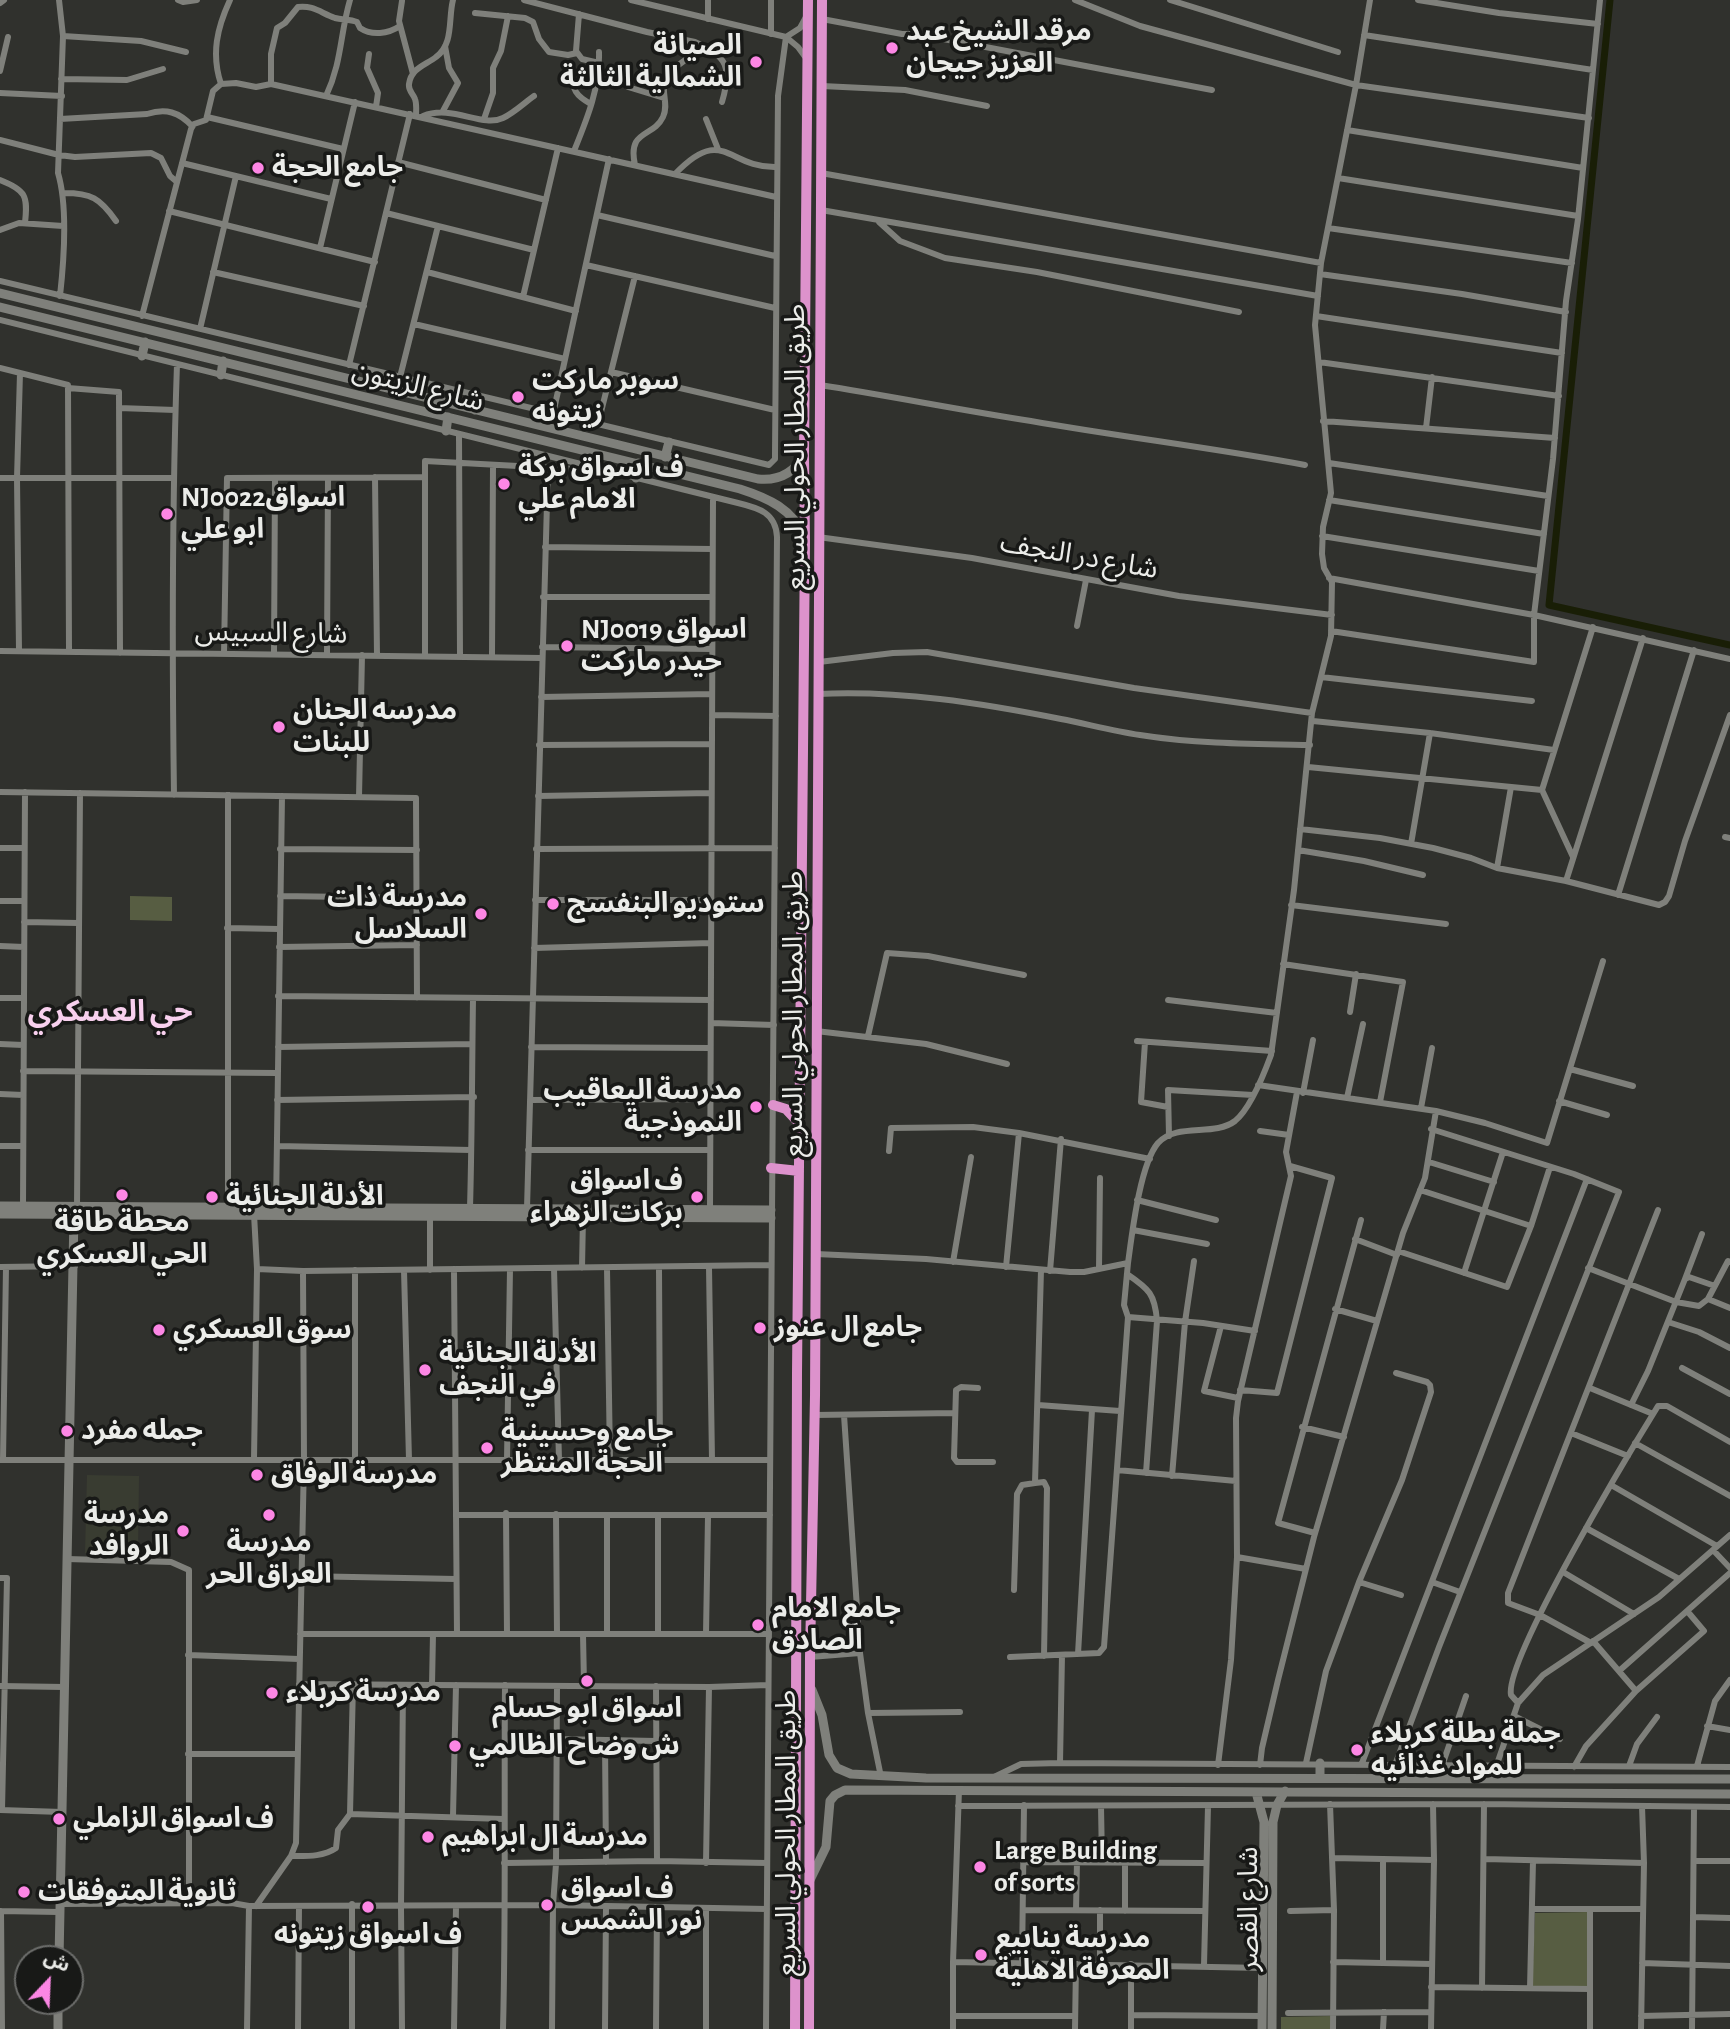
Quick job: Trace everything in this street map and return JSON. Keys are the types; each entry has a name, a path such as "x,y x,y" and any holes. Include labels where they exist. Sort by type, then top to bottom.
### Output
{"highway":[{"name":"طريق المطار الحولي السريع","path":"795,2029 797,1361 808,0"},
{"name":"طريق المطار الحولي السريع","path":"809,2029 810,1657 816,1396 822,0"},
{"path":"773,1105 786,1109 800,1124"},
{"path":"771,1168 799,1171"},
{"path":"797,1361 806,1365 816,1362"},
{"path":"797,1396 806,1393 816,1396"}],"street":[{"path":"0,4 4,0"},
{"path":"59,0 63,36 58,173 64,193 64,262 60,296"},
{"path":"178,0 197,0"},
{"path":"221,84 217,71 216,37 230,0"},
{"path":"326,96 340,58 350,0"},
{"path":"349,365 398,162 415,116 416,103 409,88 413,74 436,57 445,46 451,29 449,15 453,0"},
{"path":"524,0 695,42 712,49 721,57 727,68 727,83 722,102"},
{"path":"631,0 786,37 798,47 807,60"},
{"path":"708,0 708,19"},
{"path":"771,0 771,34"},
{"path":"1075,0 1140,26 1356,85 1589,118"},
{"path":"1170,0 1338,52"},
{"path":"1010,1657 1099,1653 1104,1647 1128,1317 1124,1305 1138,1200 1150,1158 1157,1144 1169,1136 1234,1122 1258,1086 1272,1051 1292,905 1312,713 1331,631 1332,615 1332,582 1324,568 1322,536 1331,493 1316,316 1321,262 1348,130 1370,0"},
{"path":"1418,0 1499,13 1598,24"},
{"path":"1331,631 1534,662 1534,615 1549,496 1600,0"},
{"path":"402,1 400,26 413,74"},
{"path":"271,84 271,54 277,28 304,3 335,18 357,22 360,28 372,33 392,32 400,26"},
{"path":"475,13 525,18 533,22 539,39 549,52 568,55 577,52"},
{"path":"579,14 577,52 583,59 599,63"},
{"path":"0,281 769,465 775,459 778,96 786,37 800,28 808,14"},
{"path":"484,119 493,93 493,68 501,51 508,16"},
{"path":"822,19 902,34 917,34 1212,90"},
{"path":"63,36 141,41 186,52"},
{"path":"1364,36 1594,71"},
{"path":"0,71 8,37"},
{"path":"635,165 632,154 634,146 641,135 662,120 665,110 663,82 669,72 697,49 695,42"},
{"path":"443,111 458,83 449,68 445,46"},
{"path":"574,151 592,104 599,63 598,52"},
{"path":"369,54 367,68 378,93 376,107"},
{"path":"61,79 127,80 163,69"},
{"path":"572,72 574,91 579,98 592,104"},
{"path":"192,126 204,122 213,91 221,84 271,84 776,197"},
{"path":"822,86 905,90 987,106"},
{"path":"628,87 664,98"},
{"path":"0,93 62,96"},
{"path":"415,116 443,111 484,119 502,119 534,96"},
{"path":"320,248 355,102"},
{"path":"60,119 148,114 161,110 184,117 192,126"},
{"path":"207,117 344,149"},
{"path":"706,119 718,149"},
{"path":"142,316 192,126"},
{"path":"1348,130 1583,168"},
{"path":"0,140 59,155 151,153 161,158 170,176 177,182"},
{"path":"523,297 558,148"},
{"path":"675,174 697,154 718,149 764,167 776,167"},
{"path":"553,414 609,159"},
{"path":"398,162 546,200"},
{"path":"182,163 331,199"},
{"path":"821,173 1321,262"},
{"path":"200,329 236,176"},
{"path":"1338,178 1578,216"},
{"path":"0,180 12,184 24,194 27,201 25,223"},
{"path":"64,193 93,197 104,204 116,220"},
{"path":"821,210 1318,296"},
{"path":"169,211 375,262"},
{"path":"386,213 534,250"},
{"path":"597,215 775,256"},
{"path":"877,220 900,241 945,258 1037,272 1239,312"},
{"path":"0,230 25,223 63,226"},
{"path":"400,377 438,226"},
{"path":"1328,228 1572,264"},
{"path":"586,264 775,308"},
{"path":"213,272 364,306"},
{"path":"427,272 576,311"},
{"path":"1320,274 1566,312"},
{"path":"598,424 635,276"},
{"name":"شارع الزيتون","path":"0,293 722,471 758,478 775,478 794,468 804,455"},
{"name":"شارع الزيتون","path":"0,307 750,492 776,503 791,516 805,542"},
{"path":"1316,316 1562,353"},
{"path":"0,320 713,497 764,511 776,528 766,2029"},
{"path":"414,324 565,359"},
{"path":"220,347 222,335"},
{"path":"142,356 145,342"},
{"path":"221,375 223,361"},
{"path":"1319,362 1559,396"},
{"path":"174,795 173,478 177,364"},
{"path":"0,368 68,385 69,652"},
{"path":"611,372 775,410"},
{"path":"19,651 17,478 20,373"},
{"path":"326,387 331,382 330,374"},
{"path":"1426,428 1432,377"},
{"path":"356,395 352,388 357,382"},
{"path":"820,386 1305,465"},
{"path":"68,388 119,392 120,653"},
{"path":"475,410 478,396"},
{"path":"119,408 175,410"},
{"path":"446,431 449,417"},
{"path":"1323,421 1555,438"},
{"path":"459,434 460,657"},
{"path":"665,457 669,442"},
{"path":"425,656 425,461 609,471"},
{"path":"636,478 638,463"},
{"path":"1329,463 1549,496"},
{"path":"492,657 493,465"},
{"path":"527,1208 548,468"},
{"path":"718,483 723,478 722,471"},
{"path":"375,477 377,656"},
{"path":"224,654 228,478 425,477"},
{"path":"0,478 173,478"},
{"path":"274,654 275,478"},
{"path":"327,655 328,478"},
{"path":"710,1209 713,497"},
{"path":"1329,500 1544,534"},
{"path":"1322,536 1539,571"},
{"name":"شارع در النجف","path":"818,537 972,558 1179,596 1332,615"},
{"path":"545,547 712,549"},
{"path":"1329,578 1534,615 1730,659"},
{"path":"1077,626 1086,580"},
{"path":"543,597 712,597"},
{"path":"1573,857 1542,790 1593,628"},
{"path":"1566,881 1643,638"},
{"path":"542,646 712,649"},
{"path":"1618,895 1694,650"},
{"name":"شارع السبيس","path":"0,651 542,658"},
{"path":"818,662 893,653 927,652 1134,688 1312,713"},
{"path":"359,797 362,656"},
{"path":"1321,677 1532,701"},
{"path":"818,694 860,692 921,696 1058,718 1140,735 1202,742 1310,745"},
{"path":"541,697 712,694"},
{"path":"712,715 776,716"},
{"path":"1300,829 1411,844 1471,858 1497,868 1566,881 1652,904 1665,902 1730,715"},
{"path":"1313,721 1554,750"},
{"path":"1411,844 1430,733"},
{"path":"539,745 712,744"},
{"path":"1308,767 1542,790"},
{"path":"1497,868 1511,786"},
{"path":"0,792 416,798 418,998"},
{"path":"23,1206 25,792"},
{"path":"59,1945 79,1071 80,793"},
{"path":"538,796 711,793"},
{"path":"228,796 228,1208"},
{"path":"276,1207 282,796"},
{"path":"0,848 24,848"},
{"path":"537,849 775,848"},
{"path":"280,849 416,849"},
{"path":"1298,850 1364,861 1423,875"},
{"path":"280,895 417,898"},
{"path":"535,900 711,900"},
{"path":"0,901 24,901"},
{"path":"1292,905 1446,924"},
{"path":"24,922 78,923"},
{"path":"228,928 279,929"},
{"path":"534,948 711,943"},
{"path":"279,947 417,945"},
{"path":"0,946 24,947"},
{"path":"869,1036 887,953 928,956 1024,975"},
{"path":"1258,1086 1421,1108 1485,1123 1547,1143 1603,961"},
{"path":"1283,964 1402,982 1380,1102"},
{"path":"1350,1012 1356,974"},
{"path":"278,996 710,1000"},
{"path":"0,998 23,998"},
{"path":"470,1208 474,1097 473,999"},
{"path":"1168,1000 1277,1013"},
{"path":"710,1023 774,1025"},
{"path":"1347,1098 1363,1024"},
{"path":"816,1031 926,1044 1007,1064"},
{"path":"1219,1765 1231,1660 1237,1558 1238,1398 1291,1175 1286,1152 1313,1040"},
{"path":"1168,1107 1141,1102 1141,1042 1272,1051"},
{"path":"0,1044 23,1045"},
{"path":"278,1047 472,1044"},
{"path":"531,1047 710,1048"},
{"path":"1421,1108 1432,1048"},
{"path":"1570,1069 1633,1086"},
{"path":"23,1071 277,1073"},
{"path":"1169,1136 1168,1090 1253,1095"},
{"path":"0,1094 23,1095"},
{"path":"277,1100 474,1097"},
{"path":"530,1100 710,1098"},
{"path":"1559,1101 1607,1115"},
{"path":"1261,1765 1271,1707 1315,1533 1397,1253 1429,1161 1431,1129 1436,1111"},
{"path":"889,1151 891,1128 973,1127 1061,1139 1150,1158"},
{"path":"1395,1765 1619,1192 1431,1129"},
{"path":"1260,1131 1289,1135"},
{"path":"1006,1267 1019,1133"},
{"path":"1050,1271 1061,1139"},
{"path":"0,1146 23,1146"},
{"path":"276,1146 471,1150"},
{"path":"528,1150 710,1150"},
{"path":"1464,1273 1503,1152"},
{"path":"953,1262 971,1157"},
{"path":"1429,1161 1494,1182"},
{"path":"1240,1390 1277,1393 1332,1178 1290,1166"},
{"path":"1356,1239 1507,1287 1550,1167"},
{"path":"1099,1269 1100,1178"},
{"path":"1362,1763 1587,1180"},
{"path":"1420,1190 1531,1226"},
{"path":"1138,1200 1216,1220"},
{"path":"0,1206 76,1211 254,1214 527,1208 710,1209 771,1214"},
{"path":"0,1214 276,1207 322,1211"},
{"path":"1636,1691 1592,1642 1541,1615 1508,1603 1508,1593 1658,1210"},
{"path":"343,1211 430,1217 771,1214"},
{"path":"254,1214 257,1269 254,1460"},
{"path":"430,1217 430,1270"},
{"path":"582,1268 583,1217"},
{"path":"1315,1533 1278,1523 1302,1427 1361,1220"},
{"path":"1133,1230 1207,1244"},
{"path":"1631,1405 1668,1322 1702,1234"},
{"path":"816,1254 1077,1272 1128,1263"},
{"path":"1172,1476 1185,1322 1194,1261"},
{"path":"1588,1268 1675,1302 1699,1306 1708,1299 1728,1261 1730,1262"},
{"path":"257,1269 303,1271 770,1265"},
{"path":"75,1266 3,1267 2,1460 770,1460"},
{"path":"659,1267 660,1460"},
{"path":"709,1267 712,1460"},
{"path":"554,1268 559,1460"},
{"path":"607,1268 610,1460"},
{"path":"454,1269 457,1634"},
{"path":"507,1460 510,1269"},
{"path":"355,1270 355,1460"},
{"path":"404,1270 409,1460"},
{"path":"1035,1483 1041,1270"},
{"path":"247,2029 253,1906 291,1856 296,1843 304,1460 303,1271"},
{"path":"1127,1274 1147,1289 1156,1300 1157,1321 1146,1473"},
{"path":"1685,1279 1689,1277 1715,1286"},
{"path":"1708,1299 1730,1308"},
{"path":"1335,1310 1377,1321"},
{"path":"1128,1317 1255,1331"},
{"path":"1668,1322 1699,1332 1730,1348"},
{"path":"1221,1326 1205,1391 1238,1398"},
{"path":"1682,1368 1730,1394"},
{"path":"1306,1763 1326,1671 1359,1582 1402,1480 1431,1392 1430,1385 1426,1382 1396,1373"},
{"path":"978,1388 957,1388 955,1460 993,1462"},
{"path":"1590,1388 1653,1414"},
{"path":"1038,1405 1120,1410"},
{"path":"1518,1703 1511,1695 1513,1677 1541,1615 1586,1528 1658,1406 1667,1406 1730,1442"},
{"path":"1078,1654 1092,1410"},
{"path":"815,1415 955,1413"},
{"path":"844,1415 860,1653 868,1713 881,1777"},
{"path":"1302,1427 1344,1437"},
{"path":"1571,1433 1628,1456"},
{"path":"1635,1443 1730,1496"},
{"path":"1117,1470 1236,1481"},
{"path":"1014,1590 1017,1494 1022,1485 1044,1482 1048,1488 1044,1656"},
{"path":"1611,1485 1715,1548 1730,1570 1688,1612 1619,1671"},
{"path":"506,1513 507,1634"},
{"path":"456,1514 770,1515"},
{"path":"556,1514 557,1634"},
{"path":"607,1515 607,1634"},
{"path":"658,1633 659,1516"},
{"path":"706,1634 708,1516"},
{"path":"1586,1528 1679,1579"},
{"path":"1496,1767 1518,1703 1543,1675 1659,1597 1730,1535"},
{"path":"1237,1558 1306,1569"},
{"path":"67,1559 171,1562 189,1570 189,1903"},
{"path":"1563,1572 1634,1614"},
{"path":"301,1576 456,1579"},
{"path":"0,1578 7,1578 3,1630 1,1810 62,1812"},
{"path":"1359,1582 1401,1595"},
{"path":"1432,1582 1461,1592"},
{"path":"1574,1767 1586,1746 1636,1691 1704,1631 1688,1612"},
{"path":"300,1634 769,1633"},
{"path":"432,1685 433,1634"},
{"path":"583,1634 584,1685"},
{"path":"810,1657 860,1653"},
{"path":"188,1655 299,1659"},
{"path":"1060,1763 1062,1655"},
{"path":"810,1680 822,1715 833,1765 851,1774 881,1777 1725,1779"},
{"path":"1697,1766 1715,1701 1730,1680"},
{"path":"291,1856 312,1856 332,1851 336,1848 338,1830 350,1814 353,1684"},
{"path":"299,1685 768,1685"},
{"path":"453,1816 456,1685"},
{"path":"503,2029 506,1906 503,1819 505,1685"},
{"path":"2,1686 64,1687"},
{"path":"402,2029 403,1686"},
{"path":"552,2029 556,1686"},
{"path":"656,1686 657,1861"},
{"path":"706,1863 709,1687"},
{"path":"1442,1766 1465,1696"},
{"path":"868,1713 960,1712"},
{"path":"1514,1716 1560,1739"},
{"path":"1629,1766 1637,1744 1657,1717"},
{"path":"1707,1726 1730,1731"},
{"path":"556,1739 656,1741"},
{"path":"605,1741 606,1862"},
{"path":"188,1754 297,1754"},
{"path":"994,1777 1021,1764 1060,1763 1730,1767"},
{"path":"1320,1763 1320,1778"},
{"path":"1608,1766 1608,1778"},
{"path":"1058,1777 1063,1783 1060,1791"},
{"path":"1086,1777 1082,1785 1087,1791"},
{"path":"1367,1777 1371,1785 1367,1791"},
{"path":"1391,1777 1387,1783 1391,1791"},
{"path":"1540,1778 1545,1786 1541,1793"},
{"path":"1568,1779 1564,1785 1568,1793"},
{"path":"1694,1779 1699,1787 1695,1793"},
{"path":"1720,1793 1715,1786 1725,1779"},
{"path":"809,1889 813,1872 826,1847 829,1805 838,1793 848,1790 1730,1794"},
{"path":"953,2029 959,1790"},
{"name":"شارع القصر","path":"1272,2029 1273,1827 1277,1805 1285,1791"},
{"path":"1256,1792 1262,1806 1264,1822 1262,2029"},
{"path":"1330,1804 1334,1910 1333,2029"},
{"path":"1431,2029 1433,1804"},
{"path":"958,1806 1484,1804 1730,1807"},
{"path":"1482,1987 1484,1804"},
{"path":"1022,1963 1024,1805"},
{"path":"1101,1806 1102,1863"},
{"path":"1205,1965 1208,1806"},
{"path":"1641,2029 1644,1863 1642,1806"},
{"path":"1692,2029 1694,1807"},
{"path":"350,1814 503,1819"},
{"path":"1332,1858 1434,1860"},
{"path":"1383,1859 1383,1963"},
{"path":"1485,1859 1644,1863"},
{"path":"1530,1988 1533,1861"},
{"path":"1694,1861 1730,1861"},
{"path":"1023,1862 1206,1863"},
{"path":"504,1863 767,1863"},
{"path":"1076,1910 1077,1863"},
{"path":"1125,1863 1125,1910"},
{"path":"2,2029 1,1910 189,1903 253,1906 552,1905 767,1909"},
{"path":"352,1904 352,2029"},
{"path":"298,2029 299,1906"},
{"path":"454,2029 456,1907"},
{"path":"605,2029 606,1907"},
{"path":"656,2029 657,1907"},
{"path":"706,1908 706,2029"},
{"path":"1533,1909 1643,1909"},
{"path":"1023,1910 1205,1911"},
{"path":"1100,1910 1100,1964"},
{"path":"1290,1912 1334,1910"},
{"path":"1590,1910 1590,2029"},
{"path":"1693,1917 1730,1917"},
{"path":"953,1962 1263,1968"},
{"path":"1333,1962 1432,1964"},
{"path":"1642,1963 1730,1966"},
{"path":"1075,2029 1076,1964"},
{"path":"1131,2029 1132,1964"},
{"path":"1431,1987 1590,1989"},
{"path":"1383,2029 1384,2012"},
{"path":"1288,2013 1430,2012"},
{"path":"1642,2016 1730,2014"},
{"path":"1131,2015 1262,2016"},
{"path":"953,2017 1075,2016"}],"shaded area":[{"path":"87,1475 139,1476 138,1553 85,1553"}],"green space":[{"path":"130,896 172,897 172,921 130,920"},
{"path":"1588,1912 1588,1987 1532,1986 1535,1913"},
{"path":"1331,2016 1331,2029 1281,2029 1281,2017"}],"waterway":[{"path":"1610,0 1549,605 1730,645"}],"place":[{"name":"مرقد الشيخ عبد العزيز جيجان","path":"892,48"},
{"name":"الصيانة الشمالية الثالثة","path":"756,62"},
{"name":"جامع الحجة","path":"258,168"},
{"name":"سوبر ماركت زيتونه","path":"518,397"},
{"name":"ف اسواق بركة الامام علي","path":"504,484"},
{"name":"NJ0022اسواق ابو علي","path":"167,514"},
{"name":"NJ0019 اسواق حيدر ماركت","path":"567,646"},
{"name":"مدرسه الجنان للبنات","path":"279,727"},
{"name":"ستوديو البنفسج","path":"553,904"},
{"name":"مدرسة ذات السلاسل","path":"481,914"},
{"name":"مدرسة اليعاقيب النموذجية","path":"756,1107"},
{"name":"محطة طاقة الحي العسكري","path":"122,1195"},
{"name":"الأدلة الجنائية","path":"212,1197"},
{"name":"ف اسواق بركات الزهراء","path":"697,1197"},
{"name":"جامع ال عنوز","path":"760,1328"},
{"name":"سوق العسكري","path":"159,1330"},
{"name":"الأدلة الجنائية في النجف","path":"425,1370"},
{"name":"جمله مفرد","path":"67,1431"},
{"name":"جامع وحسينية الحجة المنتظر","path":"487,1448"},
{"name":"مدرسة الوفاق","path":"257,1475"},
{"name":"مدرسة العراق الحر","path":"269,1515"},
{"name":"مدرسة الروافد","path":"183,1531"},
{"name":"جامع الامام الصادق","path":"758,1625"},
{"name":"اسواق ابو حسام","path":"587,1681"},
{"name":"مدرسة كربلاء","path":"272,1693"},
{"name":"ش وضاح الظالمي","path":"455,1746"},
{"name":"جملة بطلة كربلاء للمواد غذائيه","path":"1357,1750"},
{"name":"ف اسواق الزاملي","path":"59,1819"},
{"name":"مدرسة ال ابراهيم","path":"428,1837"},
{"name":"Large Building of sorts","path":"980,1867"},
{"name":"ثانوية المتوفقات","path":"24,1892"},
{"name":"ف اسواق نور الشمس","path":"547,1905"},
{"name":"ف اسواق زيتونه","path":"368,1907"},
{"name":"مدرسة ينابيع المعرفة الاهلية","path":"981,1955"}],"district":[{"name":"حي العسكري","path":"110,1012"}]}
